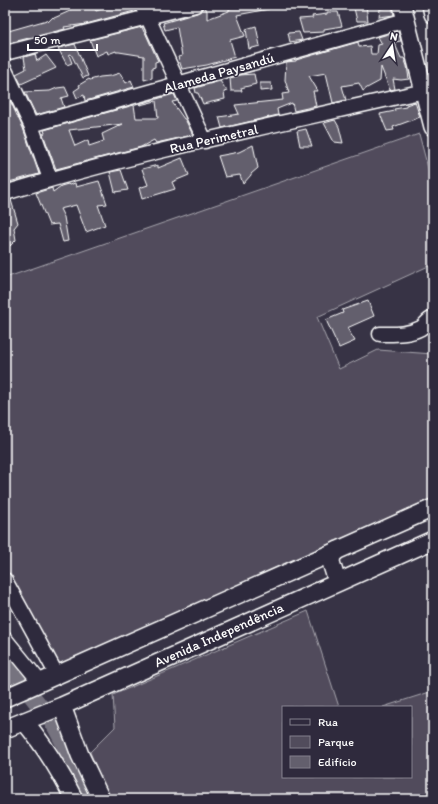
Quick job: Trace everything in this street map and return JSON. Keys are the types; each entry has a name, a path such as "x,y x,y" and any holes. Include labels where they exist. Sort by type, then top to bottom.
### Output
{"main road":[{"path":"430,5 433,14"},
{"path":"404,13 433,128"},
{"name":"Avenida Independência","path":"7,697 433,508"},
{"name":"Avenida Independência","path":"5,729 62,706 433,540"},
{"path":"337,582 331,562 332,555 338,550"},
{"path":"62,706 78,749 101,799"},
{"path":"26,720 50,756 74,799"}],"street":[{"path":"5,53 145,11 195,5"},
{"path":"145,11 205,141"},
{"name":"Alameda Paysandú","path":"31,125 180,84 404,13"},
{"path":"5,70 31,125 50,179"},
{"name":"Rua Perimetral","path":"5,192 50,179 205,141 424,92"},
{"path":"380,334 411,332 423,327 430,319 433,318"},
{"path":"5,580 57,674"},
{"path":"5,639 36,684"}],"green space":[{"path":"419,134 433,187 433,264 317,317 339,369 378,350 433,354 433,498 57,665 5,575 5,278"},
{"path":"308,611 339,706 282,706 282,778 412,778 412,706 386,706 433,691 433,799 79,799 99,774 90,752 115,727 113,695"}],"building":[{"path":"67,5 94,5 96,11 113,5 130,5 134,11 86,24 64,27 65,29 5,44 5,32 47,20 48,22 53,17 54,18 70,11"},
{"path":"204,5 207,11 207,19 229,11 229,9 237,5 269,5 269,9 237,15 245,36 230,40 235,57 207,65 182,69 178,57 182,56 177,27 165,30 163,23 197,13 201,11"},
{"path":"366,5 368,21 357,21 354,8"},
{"path":"392,6 394,15 379,17 380,9"},
{"path":"327,12 338,12 342,26 324,29 324,32 303,33 299,19 313,18 312,16 327,14"},
{"path":"256,26 260,46 249,49 246,29"},
{"path":"142,27 158,61 155,62 155,67 152,68 152,78 144,80 144,56 116,51 108,54 107,51 96,56 90,40"},
{"path":"398,31 401,41 394,42 401,58 404,58 409,79 393,79 395,89 390,90 381,67 380,81 363,91 359,83 342,86 346,100 333,103 326,73 309,76 318,91 313,91 316,106 294,111 292,103 277,109 278,115 222,128 219,117 239,114 235,105 283,100 282,94 289,93 285,80 286,62 296,61 358,42 359,47 370,46 371,54 377,54 378,45 382,44 378,37"},
{"path":"299,32 302,40 290,42 288,33"},
{"path":"75,44 88,76 83,78 71,54 69,55 72,63 67,65 58,48"},
{"path":"35,54 37,61 46,55 56,68 21,84 16,74 26,69 24,57"},
{"path":"120,73 126,83 131,80 134,87 85,101 84,95 77,98 74,91 80,87 79,85 89,79"},
{"path":"254,74 256,84 241,88 242,91 231,91 230,78 240,75"},
{"path":"220,81 227,91 224,92 225,99 203,104 198,93 196,93 195,88"},
{"path":"260,83 271,83 272,90 260,91"},
{"path":"65,87 69,96 61,98 64,107 36,115 25,92 50,91"},
{"path":"5,94 7,94 23,128 39,174 5,183"},
{"path":"174,94 177,101 172,102 185,119 193,135 156,143 154,140 141,147 56,169 43,134 45,133 44,130 134,105 136,118 158,118 156,101 139,104","holes":["123,124 102,134 104,141 89,146 88,140 75,146 69,130"]},
{"path":"415,102 420,117 393,127 394,130 387,131 380,114 395,111 394,109 406,107 406,105"},
{"path":"335,120 339,127 343,143 334,142 324,123"},
{"path":"306,129 312,146 300,146 297,131"},
{"path":"253,145 258,168 243,184 240,175 225,177 218,156 239,152"},
{"path":"182,158 189,175 172,182 175,189 142,199 139,188 148,185 142,169 158,165 158,168"},
{"path":"121,170 128,190 115,192 110,172"},
{"path":"99,181 107,204 98,205 105,225 86,232 76,205 60,209 64,217 68,241 63,242 58,224 49,225 36,193 52,188 53,192 61,186 68,184 75,183 76,187"},
{"path":"11,200 18,223 14,228 16,240 10,246 5,229 5,201"},
{"path":"368,301 374,316 347,328 355,341 339,348 326,320 343,313 342,310"}],"waterway":[{"path":"5,662 54,724 64,743 72,765 91,799"}]}
